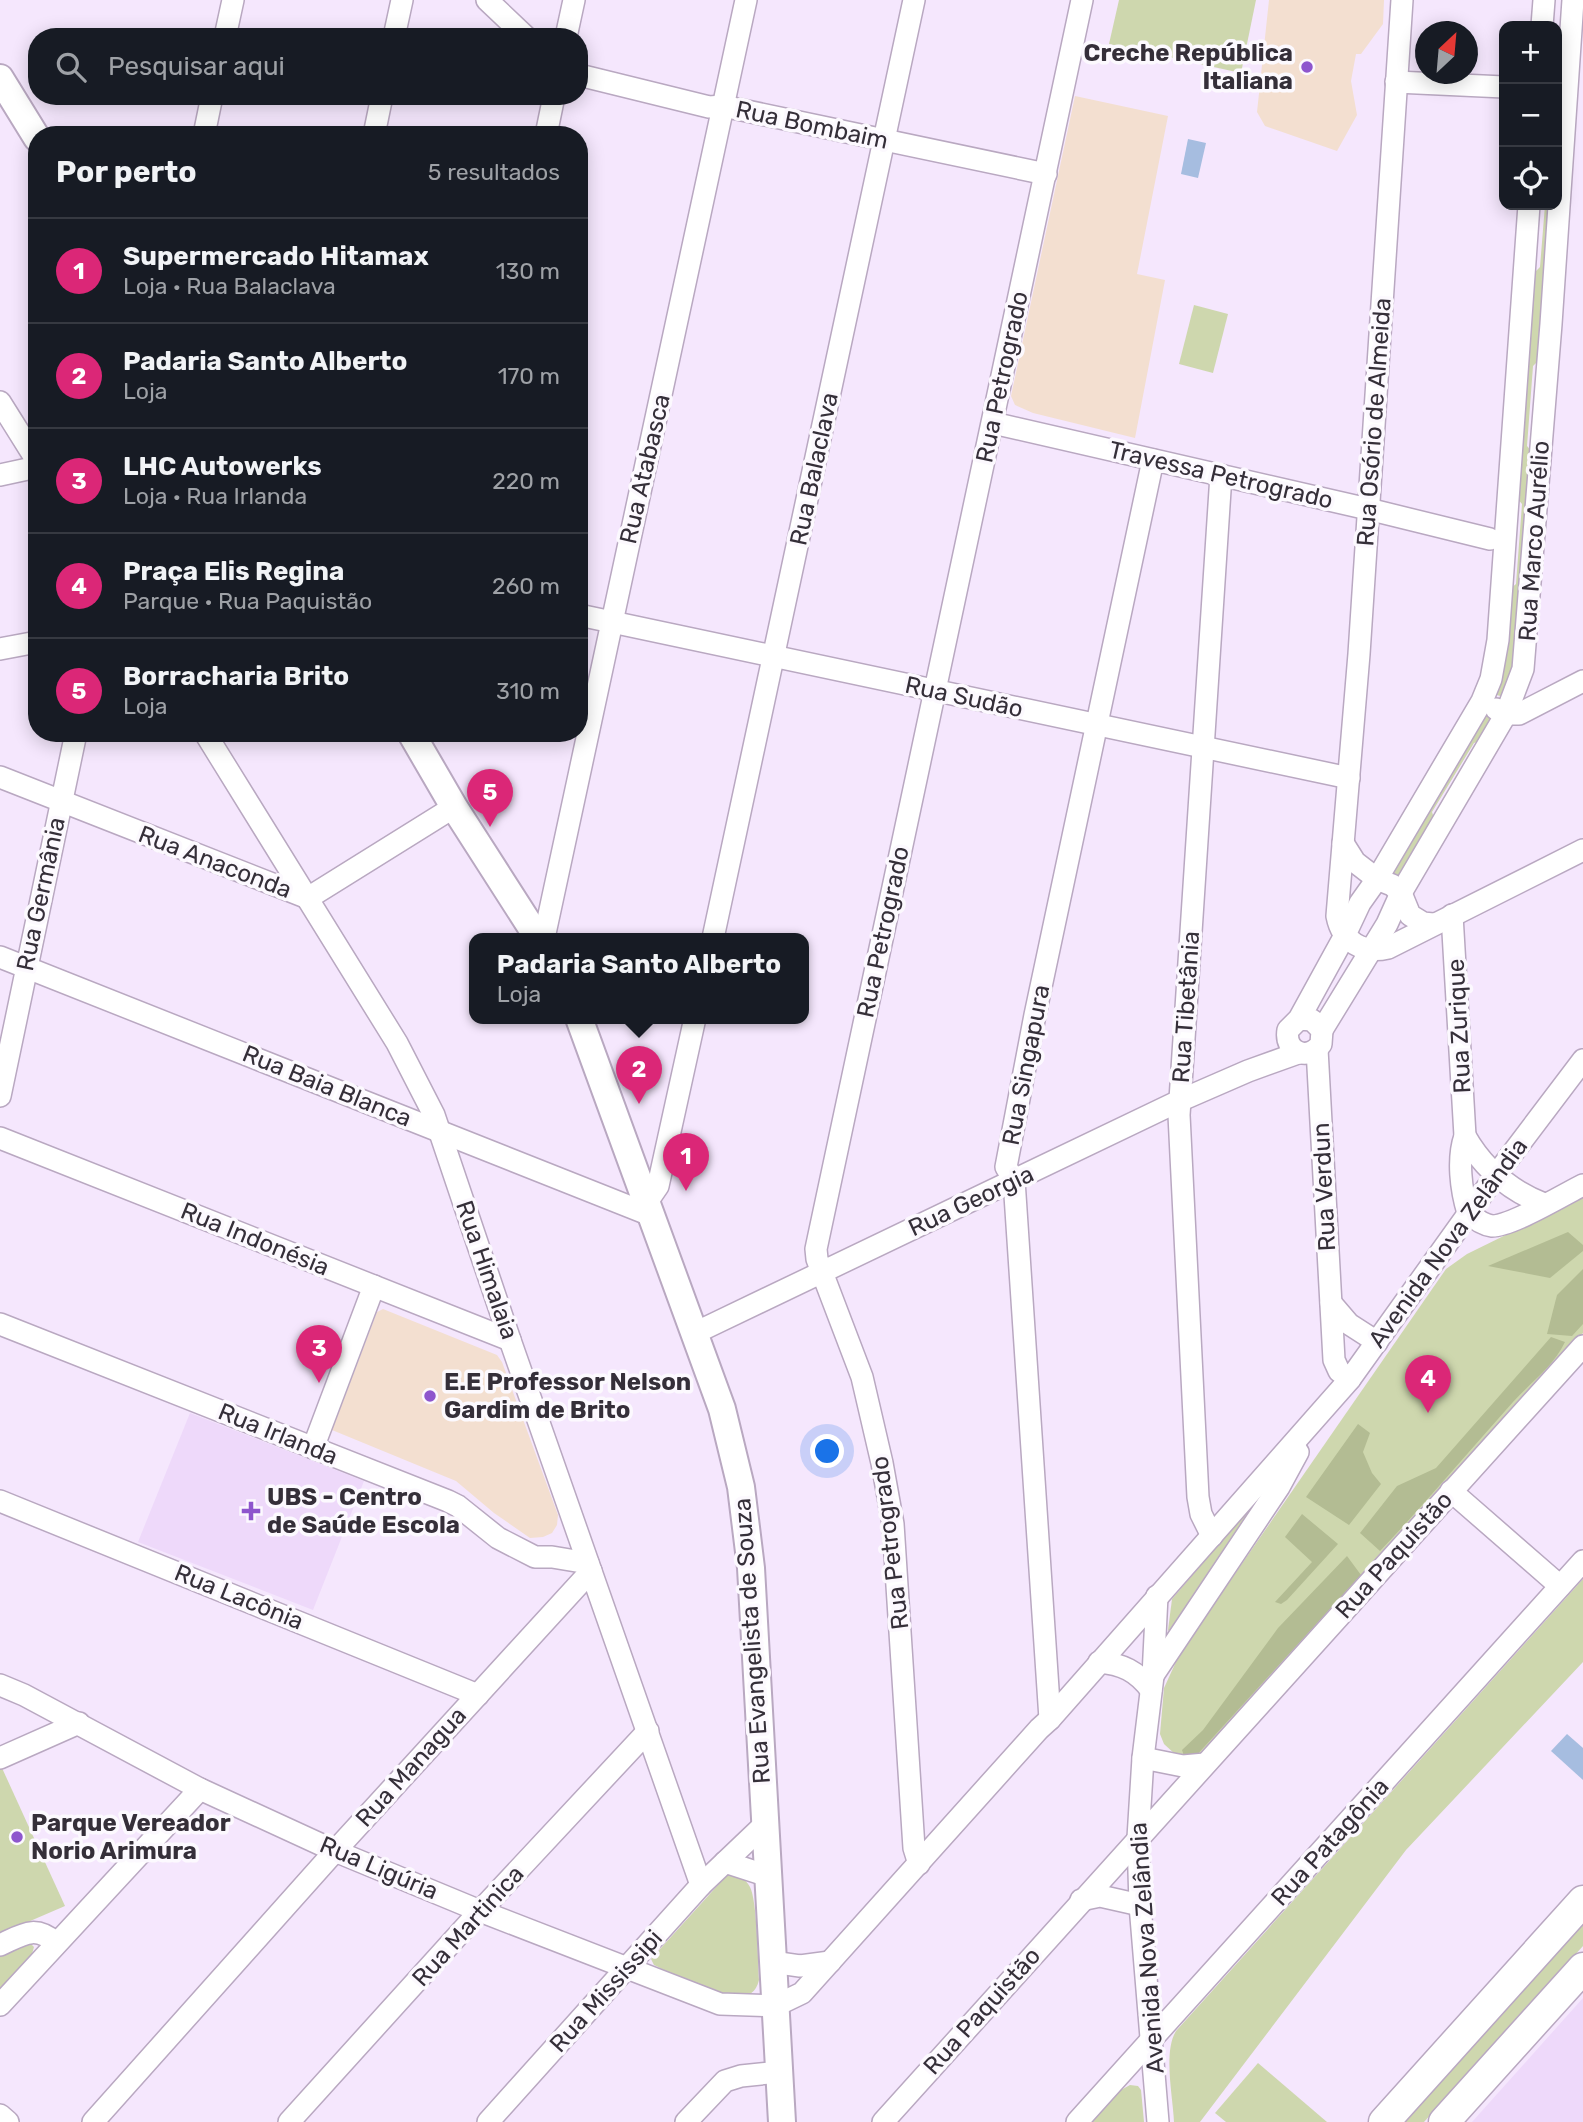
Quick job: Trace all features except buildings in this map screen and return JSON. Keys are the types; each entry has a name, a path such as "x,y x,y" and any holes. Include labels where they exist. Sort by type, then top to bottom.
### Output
{"highway":[{"path":"1384,2122 1583,1901"},
{"path":"1444,2122 1583,1968"}],"main road":[{"path":"0,78 30,126"},
{"path":"418,742 454,807 535,933"},
{"name":"Rua Evangelista de Souza","path":"581,1024 722,1409 743,1500 751,1568 782,2122"}],"street":[{"path":"227,28 233,0"},
{"path":"396,28 402,0"},
{"path":"488,0 517,28"},
{"path":"568,28 574,0"},
{"name":"Rua Atabasca","path":"588,730 746,0"},
{"name":"Rua Balaclava","path":"714,933 914,0"},
{"name":"Rua Petrogrado","path":"919,1864 914,1848 893,1524 883,1463 862,1377 817,1259 817,1240 1082,0"},
{"name":"Rua Osório de Almeida","path":"1344,937 1337,916 1349,778 1402,0"},
{"path":"1542,21 1544,0"},
{"name":"Rua Marco Aurélio","path":"1306,1044 1387,924 1401,893 1506,714 1523,669 1569,89 1573,0"},
{"name":"Rua Bombaim","path":"588,77 709,107 723,106 1046,174"},
{"path":"1396,82 1499,87"},
{"path":"206,126 210,105"},
{"path":"376,126 380,105"},
{"path":"548,126 552,105"},
{"name":"Rua Marco Aurélio","path":"1306,1044 1344,937 1360,904 1482,701 1490,679 1498,640 1529,210"},
{"path":"0,402 28,447"},
{"name":"Travessa Petrogrado","path":"993,423 1490,539"},
{"name":"Rua Singapura","path":"1050,1719 1014,1180 1006,1167 1035,1015 1153,460"},
{"path":"0,475 28,469"},
{"name":"Rua Tibetânia","path":"1212,1536 1201,1514 1198,1497 1179,1101 1221,475"},
{"name":"Rua Sudão","path":"588,617 1349,778"},
{"path":"0,649 28,644"},
{"path":"1523,669 1551,698"},
{"path":"1482,701 1506,714 1519,714 1583,681"},
{"name":"Rua Germânia","path":"0,1096 74,742"},
{"name":"Rua Himalaia","path":"211,742 397,1043 417,1078 440,1131 510,1340 701,1885"},
{"name":"Rua Atabasca","path":"545,933 586,742"},
{"name":"Rua Anaconda","path":"0,777 308,898 454,807"},
{"path":"1343,844 1355,862 1401,893 1410,915 1423,923 1443,920"},
{"path":"1344,937 1369,950 1388,948 1583,850"},
{"name":"Rua Zurique","path":"1443,920 1465,1136 1461,1149 1463,1190 1468,1213"},
{"name":"Rua Baia Blanca","path":"0,957 440,1131 650,1209"},
{"path":"650,1209 658,1186 694,1024"},
{"name":"Rua Georgia","path":"695,1333 1179,1101 1248,1071 1275,1051 1306,1044"},
{"name":"Rua Verdun","path":"1306,1044 1334,1360 1339,1371 1350,1379"},
{"name":"Avenida Nova Zelândia","path":"775,2006 802,1993 1311,1425 1350,1379 1468,1213 1583,1060"},
{"path":"1465,1136 1481,1161 1496,1175 1525,1196 1544,1204"},
{"name":"Rua Indonésia","path":"0,1138 510,1340"},
{"path":"1468,1213 1483,1224 1495,1226 1583,1185"},
{"path":"313,1448 374,1286"},
{"path":"1331,1303 1349,1324 1377,1342"},
{"name":"Rua Irlanda","path":"0,1324 448,1501 498,1538 536,1557 552,1557 590,1567"},
{"name":"Rua Paquistão","path":"883,2122 1081,1899 1583,1346"},
{"name":"Avenida Nova Zelândia","path":"1152,1683 1279,1487 1311,1425"},
{"path":"1451,1491 1560,1587"},
{"name":"Rua Lacônia","path":"0,1501 478,1695"},
{"name":"Rua Patagônia","path":"1077,2122 1583,1561"},
{"name":"Rua Managua","path":"93,2122 590,1567"},
{"name":"Avenida Nova Zelândia","path":"1157,1596 1138,1838 1140,1905 1158,2122"},
{"path":"1099,1662 1123,1666 1152,1683"},
{"name":"Rua Ligúria","path":"0,1685 79,1723 200,1789 335,1851 480,1911 720,2004 775,2006"},
{"path":"0,1758 79,1723"},
{"name":"Rua Martinica","path":"289,2122 648,1731"},
{"path":"1143,1758 1184,1766 1205,1764"},
{"path":"0,2005 200,1789"},
{"name":"Rua Mississipi","path":"488,2122 701,1885 765,1824"},
{"path":"725,1862 768,1876"},
{"path":"1081,1899 1100,1896 1140,1905"},
{"path":"0,1945 34,1932 47,1936 56,1943"},
{"path":"772,1962 800,1966 830,1962"},
{"path":"686,2122 725,2081 741,2076 779,2072"},
{"path":"0,2115 8,2122"}],"shaded area":[{"name":"Creche República Italiana","path":"1269,0 1384,0 1383,24 1361,54 1356,54 1351,81 1357,115 1337,151 1265,126 1257,112"},
{"path":"1075,96 1168,116 1137,274 1165,280 1135,438 1033,413 1015,405 1011,396"},
{"name":"E.E Professor Nelson Gardim de Brito","path":"383,1309 497,1355 502,1362 558,1515 557,1525 552,1533 530,1538 494,1513 456,1481 332,1430 377,1312"},
{"name":"UBS - Centro de Saúde Escola","path":"190,1413 364,1481 313,1610 138,1542"},
{"path":"1583,1998 1583,2122 1472,2122"}],"green space":[{"path":"1119,0 1256,0 1241,73 1109,44"},
{"path":"1545,210 1552,210 1540,359 1533,366 1527,446 1533,453 1516,664 1503,697 1494,694 1509,590 1516,584 1522,504 1516,497 1533,274 1540,267"},
{"path":"1194,305 1228,314 1213,373 1179,364"},
{"path":"1484,712 1496,715 1483,740 1474,743 1432,812 1435,821 1401,881 1388,873"},
{"path":"1583,1197 1583,1333 1199,1758 1176,1755 1164,1744 1160,1734 1164,1688 1180,1653 1446,1269 1467,1254"},
{"path":"1568,1232 1583,1245 1583,1251 1550,1278 1488,1266"},
{"path":"1583,1269 1583,1324 1572,1336 1547,1334 1557,1295"},
{"path":"1551,1337 1565,1342 1554,1359 1380,1551 1360,1533 1397,1486 1436,1468"},
{"path":"1358,1424 1370,1433 1363,1452 1372,1473 1381,1484 1349,1525 1306,1497"},
{"path":"1248,1510 1251,1511 1170,1633 1168,1630 1172,1599"},
{"path":"1302,1514 1338,1544 1281,1604 1275,1602 1312,1562 1285,1537"},
{"path":"1347,1556 1361,1575 1195,1757 1184,1756 1182,1750 1203,1730 1278,1628"},
{"path":"1583,1579 1583,1662 1406,1850 1200,2122 1174,2122 1169,2062 1176,2031"},
{"name":"Parque Vereador Norio Arimura","path":"2,1768 65,1906 0,1934 0,1769"},
{"path":"727,1875 746,1881 754,1904 759,1980 753,1992 742,1997 711,1992 654,1965 651,1959"},
{"path":"1583,1920 1583,1946 1424,2122 1401,2122"},
{"path":"29,1942 34,1947 32,1954 0,1989 0,1954"},
{"path":"1258,2063 1327,2122 1226,2122 1215,2113"},
{"path":"1130,2085 1138,2086 1141,2090 1144,2122 1092,2122 1121,2090"}],"water":[{"path":"1188,139 1206,143 1198,178 1181,174"},
{"path":"1567,1734 1583,1748 1583,1780 1551,1751"}],"place":[{"name":"Creche República Italiana","path":"1307,67"},
{"name":"Borracharia Brito","path":"490,827"},
{"name":"Padaria Santo Alberto","path":"639,1104"},
{"name":"Supermercado Hitamax","path":"686,1191"},
{"name":"LHC Autowerks","path":"319,1383"},
{"name":"E.E Professor Nelson Gardim de Brito","path":"430,1396"},
{"name":"Praça Elis Regina","path":"1428,1413"},
{"name":"UBS - Centro de Saúde Escola","path":"251,1511"},
{"name":"Parque Vereador Norio Arimura","path":"17,1837"}]}
